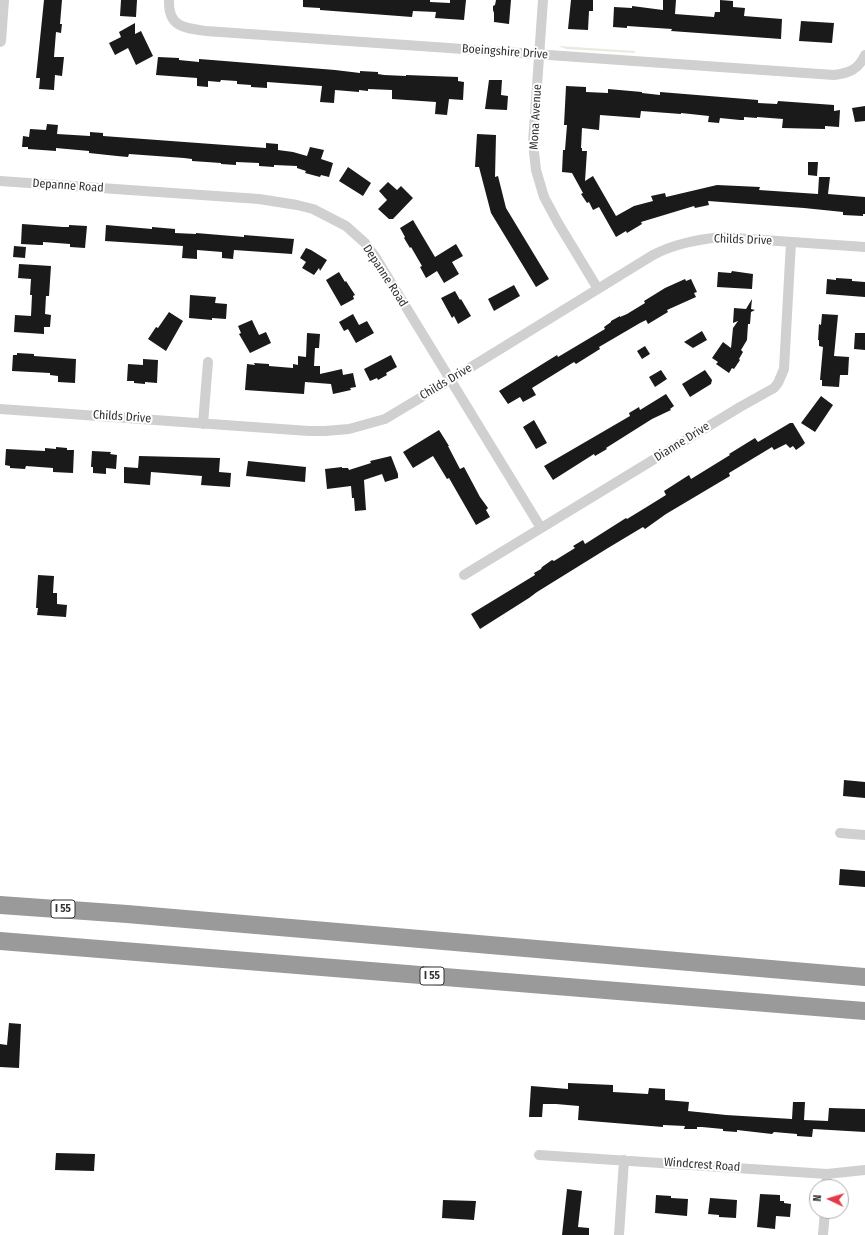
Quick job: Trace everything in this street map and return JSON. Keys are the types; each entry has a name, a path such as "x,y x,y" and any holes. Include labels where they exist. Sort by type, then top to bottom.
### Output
{"highway":[{"name":"I 55","path":"0,905 127,914 865,977"},
{"name":"I 55","path":"0,941 865,1010"}],"street":[{"path":"0,41 3,0"},
{"name":"Boeingshire Drive","path":"169,0 170,11 174,22 191,29 834,75 842,74 859,67 865,55"},
{"name":"Mona Avenue","path":"543,0 533,142 539,184 558,223 598,289"},
{"name":"Depanne Road","path":"0,181 268,200 313,208 346,226 365,243 376,258 541,528"},
{"name":"Childs Drive","path":"0,408 309,431 349,429 385,419 664,250 685,243 720,237 865,247"},
{"name":"Dianne Drive","path":"464,575 744,404 774,388 778,383 784,369 791,242"},
{"path":"203,424 208,362"},
{"path":"840,832 865,835"},
{"name":"Windcrest Road","path":"539,1155 827,1174 865,1170"},
{"path":"618,1235 624,1160"},
{"path":"827,1174 827,1179"},
{"path":"823,1235 824,1219"}],"shaded area":[{"path":"558,46 635,51 635,53 566,49"}],"building":[{"path":"44,0 62,0 60,24 62,24 61,33 56,32 54,57 64,57 62,76 55,75 54,90 39,89 40,78 36,78"},
{"path":"121,0 137,0 136,17 120,16"},
{"path":"303,0 430,0 430,2 450,3 450,0 466,0 464,20 435,18 436,12 413,11 412,17 320,10 320,8 303,7"},
{"path":"496,0 511,0 509,24 494,22 493,6 495,5"},
{"path":"571,0 593,0 593,11 589,11 588,30 568,29"},
{"path":"663,0 676,0 675,14 714,17 715,12 720,12 720,0 733,1 733,7 745,8 744,16 782,19 781,39 671,31 672,29 627,26 627,28 613,27 614,7 632,8 632,6 663,10"},
{"path":"801,21 834,23 832,43 799,41"},
{"path":"135,23 135,34 141,31 153,56 136,65 128,48 115,55 109,43 121,37 119,32"},
{"path":"158,57 179,58 179,60 199,62 199,59 360,73 360,71 378,72 378,74 384,75 458,77 458,81 464,82 463,100 449,99 447,115 435,114 436,102 392,99 392,90 368,89 368,91 359,90 359,92 335,90 334,103 320,102 322,86 267,82 267,88 237,84 237,81 221,80 220,82 208,81 208,87 197,86 197,78 156,75"},
{"path":"489,80 502,80 501,95 508,96 507,110 485,109"},
{"path":"566,86 586,87 586,92 608,93 608,89 660,95 660,92 758,100 758,103 777,104 778,101 834,105 834,111 840,110 839,127 825,126 825,129 782,128 783,119 757,117 744,117 744,120 720,118 719,123 708,122 709,116 681,113 641,111 640,118 600,115 599,130 582,128 581,148 582,151 587,151 585,181 593,176 616,216 634,206 653,201 651,196 665,193 666,197 717,185 760,187 759,190 818,194 819,177 830,177 828,194 865,197 865,214 863,214 863,216 843,215 843,212 708,201 709,205 695,208 694,206 641,222 642,224 627,233 626,231 616,237 599,207 593,210 589,202 587,203 581,194 583,193 572,173 562,172 563,150 565,150 567,125 564,125"},
{"path":"865,106 865,121 855,122 852,108"},
{"path":"47,124 58,125 57,134 90,136 90,132 103,133 103,136 266,148 266,143 278,144 278,150 307,156 310,147 324,150 321,159 333,163 329,177 321,175 320,177 305,173 306,171 297,168 297,166 274,165 274,167 259,166 259,163 236,162 236,165 221,164 192,161 192,159 184,158 129,154 128,157 89,153 89,151 56,148 56,151 28,149 28,147 22,147 23,136 29,137 30,129 46,130"},
{"path":"477,134 496,135 495,177 498,176 506,208 549,279 536,287 491,213 479,167 475,167"},
{"path":"808,162 818,162 817,176 808,175"},
{"path":"348,167 371,183 363,196 339,181"},
{"path":"388,182 397,190 401,186 413,198 393,219 389,219 378,209 387,200 379,191"},
{"path":"413,220 435,257 456,244 463,256 452,262 459,274 444,283 437,271 426,278 420,267 422,266 404,238 405,237 400,228"},
{"path":"22,224 63,227 69,227 69,225 87,226 85,248 70,247 70,244 43,242 43,245 21,244"},
{"path":"106,225 152,229 152,227 175,229 175,233 196,233 244,237 244,235 294,239 292,254 234,250 233,259 222,258 222,252 197,250 197,259 182,258 183,246 105,241"},
{"path":"14,246 26,247 25,258 13,257"},
{"path":"306,248 327,260 320,271 319,268 314,275 302,268 306,262 300,258"},
{"path":"19,264 51,266 49,296 46,296 45,314 51,315 50,327 44,327 44,334 14,332 15,315 31,316 31,279 18,278"},
{"path":"732,271 753,274 752,289 717,287 718,272 731,273"},
{"path":"339,272 355,295 353,296 354,299 341,306 326,280"},
{"path":"836,278 865,282 865,297 826,294 827,279 836,280"},
{"path":"685,279 686,281 691,279 697,292 694,293 696,297 667,310 668,312 648,324 646,320 640,323 599,347 600,349 576,364 574,362 532,388 536,395 523,402 520,397 508,404 499,391 557,355 558,357 605,329 604,327 611,321 627,314 645,303 644,301 665,288"},
{"path":"514,285 520,296 494,311 488,299"},
{"path":"455,291 471,316 458,324 454,316 452,318 441,298"},
{"path":"190,295 216,297 215,303 227,304 226,319 212,318 212,320 189,318"},
{"path":"752,299 751,309 755,310 751,312 750,324 748,324 747,340 741,350 743,352 739,359 740,360 734,369 732,368 729,373 716,364 718,362 712,358 723,342 731,348 733,328 738,321 733,323 734,308 746,309"},
{"path":"169,312 183,321 166,351 148,339"},
{"path":"353,314 359,325 367,321 374,333 356,343 348,329 344,331 339,322"},
{"path":"822,314 838,315 834,356 849,357 848,375 840,375 839,387 822,386 822,380 820,380 823,347 819,346 818,340 819,324 821,325"},
{"path":"252,320 259,335 266,332 271,343 250,353 239,334 241,333 238,326"},
{"path":"702,331 707,340 693,348 684,342"},
{"path":"307,333 320,334 319,348 315,348 314,366 320,366 320,374 342,369 343,375 353,373 356,387 350,388 351,390 333,394 331,384 305,382 304,394 245,390 247,364 269,364 269,366 293,368 293,364 298,365 298,356 306,357"},
{"path":"855,333 865,333 865,350 854,349"},
{"path":"645,346 650,354 642,359 637,351"},
{"path":"17,353 34,354 34,356 76,359 75,383 58,382 58,376 50,375 50,373 12,371 13,355 17,355"},
{"path":"391,355 397,367 386,373 387,375 378,380 377,378 370,381 364,369"},
{"path":"143,359 158,360 157,383 145,382 145,384 127,381 128,364 143,365"},
{"path":"661,370 667,379 655,387 649,377"},
{"path":"705,370 712,380 711,384 690,397 682,384"},
{"path":"666,394 674,406 670,409 671,410 652,419 606,448 607,449 595,456 594,454 553,480 544,466 630,416 629,413 639,407 640,410"},
{"path":"821,396 833,405 815,432 801,423"},
{"path":"534,420 547,443 536,449 523,427"},
{"path":"790,423 793,423 805,443 796,450 793,446 790,448 786,444 774,450 772,447 729,473 730,476 666,514 645,529 643,527 608,548 480,629 471,614 535,575 534,573 552,560 554,561 575,548 573,546 583,540 585,544 626,518 627,519 645,508 666,495 664,491 689,475 691,479 755,438 758,442"},
{"path":"439,430 449,446 460,469 464,467 480,497 488,508 486,510 490,517 476,525 449,478 447,479 433,456 413,468 403,452"},
{"path":"56,447 74,450 73,473 53,472 53,468 26,466 25,469 10,468 10,466 5,465 6,449 45,451 45,448 56,449"},
{"path":"92,451 111,452 110,454 117,455 116,469 106,468 106,474 93,473 93,467 91,467"},
{"path":"139,456 220,458 219,472 231,473 230,487 201,485 202,476 151,472 150,485 124,483 124,467 138,468"},
{"path":"391,456 398,474 398,478 385,482 382,474 364,480 366,510 355,511 351,486 327,489 325,469 342,467 348,468 349,470 371,463 370,461"},
{"path":"248,461 306,467 305,482 246,476"},
{"path":"38,575 54,576 53,593 57,593 57,604 67,605 66,617 37,615"},
{"path":"844,780 865,782 865,798 843,796"},
{"path":"840,869 865,871 865,887 839,885"},
{"path":"9,1023 21,1024 19,1068 0,1067 0,1044 7,1045"},
{"path":"568,1083 613,1085 613,1092 648,1094 649,1088 665,1089 665,1100 689,1102 688,1111 726,1115 792,1119 793,1102 805,1102 804,1120 828,1121 829,1108 865,1109 865,1132 813,1129 812,1137 774,1132 772,1134 737,1130 737,1132 702,1127 697,1127 697,1129 684,1129 685,1126 663,1125 663,1127 578,1120 579,1106 556,1104 543,1104 542,1117 529,1117 531,1086 568,1089"},
{"path":"56,1153 95,1154 94,1171 55,1170"},
{"path":"567,1189 582,1191 578,1227 589,1228 589,1235 562,1235"},
{"path":"760,1194 780,1195 780,1201 791,1204 790,1217 776,1216 775,1229 757,1227"},
{"path":"656,1195 688,1199 687,1216 655,1213"},
{"path":"710,1198 737,1200 736,1218 719,1217 719,1215 708,1214"},
{"path":"443,1200 476,1201 474,1220 442,1218"}]}
